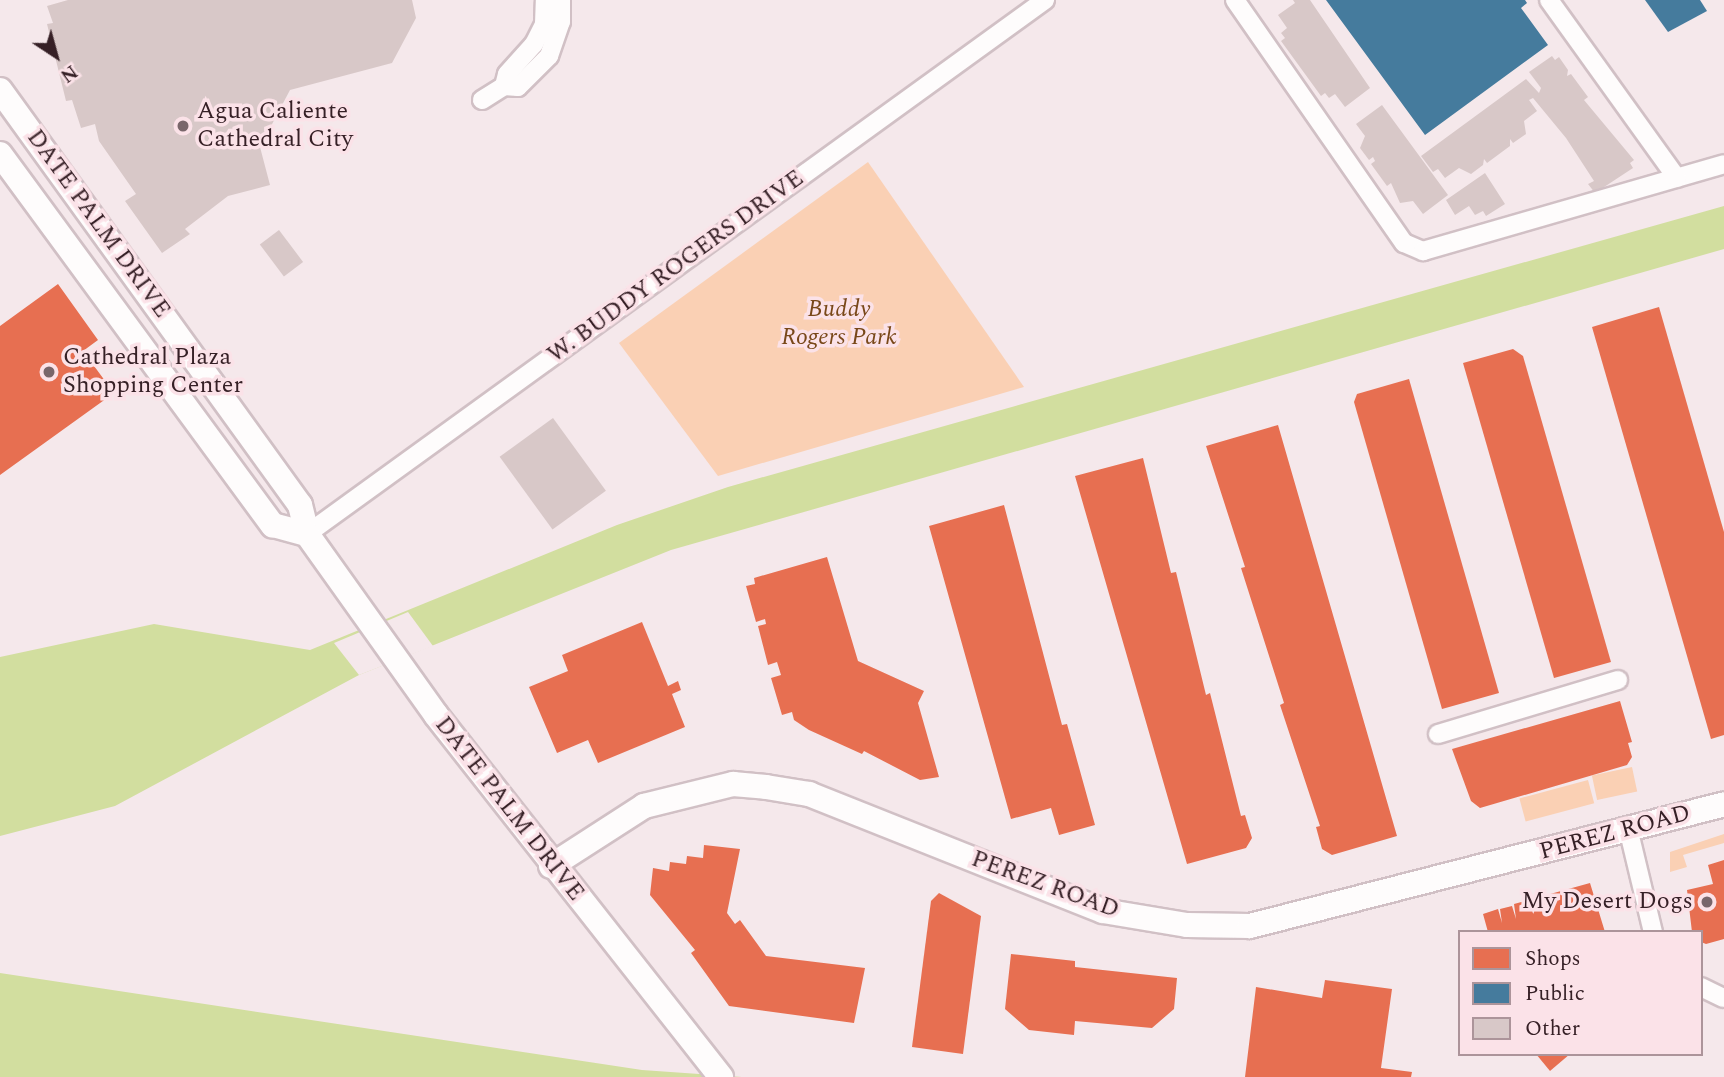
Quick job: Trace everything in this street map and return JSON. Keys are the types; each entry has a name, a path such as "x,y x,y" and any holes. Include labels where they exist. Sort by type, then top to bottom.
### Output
{"main road":[{"name":"DATE PALM DRIVE","path":"0,90 300,505 307,534 551,866 721,1077"},
{"name":"DATE PALM DRIVE","path":"0,154 273,525 307,534"},
{"name":"PEREZ ROAD","path":"551,866 645,806 733,784 809,794 1103,911 1187,925 1250,926 1724,804"}],"street":[{"path":"504,86 507,74 534,44 544,24 545,0"},
{"path":"482,100 504,86 518,87 548,56 561,22 561,0"},
{"name":"W. BUDDY ROGERS DRIVE","path":"307,534 1045,0"},
{"path":"1235,0 1404,243 1423,251 1724,164"},
{"path":"1549,0 1676,178"},
{"path":"1438,734 1618,680"},
{"path":"1628,828 1653,930"},
{"path":"1703,988 1724,999"}],"green space":[{"name":"Buddy Rogers Park","path":"868,162 1024,387 718,476 619,343"},
{"path":"1632,767 1637,791 1597,800 1592,776"},
{"path":"1588,780 1594,803 1526,822 1519,798"},
{"path":"1724,834 1724,843 1683,855 1687,867 1670,872 1670,852"}],"shaded area":[{"path":"1724,206 1724,249 671,550 359,675 115,806 0,836 0,657 154,624 310,650 617,525 728,487"},
{"path":"0,973 642,1070 742,1077 0,1077"}],"pier":[{"path":"408,612 433,646 359,675 334,643"}],"building: Shops":[{"name":"Cathedral Plaza Shopping Center","path":"58,284 98,340 83,351 114,393 0,475 0,326"},
{"path":"1659,307 1724,532 1724,735 1711,739 1592,327"},
{"path":"1513,349 1523,356 1611,662 1554,678 1463,363"},
{"path":"1409,379 1499,693 1442,709 1354,402 1357,394"},
{"path":"1278,425 1397,836 1332,855 1322,849 1316,827 1320,826 1280,705 1284,703 1241,568 1245,567 1206,446"},
{"path":"1143,458 1171,573 1176,572 1206,695 1210,693 1241,816 1245,815 1252,838 1246,848 1187,864 1075,476"},
{"path":"1004,505 1062,725 1067,724 1095,825 1059,835 1051,808 1011,819 929,526"},
{"path":"827,557 858,661 924,691 918,703 939,777 920,780 864,751 862,754 809,730 794,720 792,712 782,715 771,678 781,675 777,662 768,665 758,626 766,624 765,619 756,622 746,586 755,584 754,578"},
{"path":"642,622 668,686 678,681 681,690 672,694 685,727 598,763 588,740 557,753 529,687 568,671 562,655"},
{"path":"1620,701 1632,742 1628,743 1632,757 1627,765 1480,808 1471,801 1452,749"},
{"path":"704,845 740,849 727,913 735,924 740,920 766,956 865,968 854,1023 729,1006 691,953 695,950 650,895 653,868 669,871 670,862 686,864 687,856 703,858"},
{"name":"My Desert Dogs","path":"1724,860 1724,939 1706,944 1703,943 1703,930 1692,930 1687,890 1713,884 1708,865"},
{"path":"1590,883 1604,930 1487,930 1483,914 1498,909 1502,923 1500,909 1512,906 1516,919 1514,904"},
{"path":"939,893 981,916 963,1054 912,1047 931,901"},
{"path":"1011,954 1075,961 1075,967 1177,978 1174,1009 1152,1028 1075,1021 1074,1035 1029,1030 1005,1009"},
{"path":"1325,980 1392,989 1381,1068 1412,1072 1411,1077 1245,1077 1256,987 1322,998"},
{"path":"1538,1056 1568,1056 1550,1071"}],"building: Public":[{"path":"1326,0 1525,0 1527,3 1521,8 1548,45 1425,135"},
{"path":"1645,0 1700,0 1707,11 1668,32"}],"building: Other":[{"name":"Agua Caliente Cathedral City","path":"68,0 412,0 416,18 392,63 290,90 260,147 270,185 228,196 185,229 190,234 162,253 125,201 136,194 99,141 95,124 81,128 72,100 66,101 47,24 53,23 47,6"},
{"path":"1293,0 1310,0 1370,88 1345,107 1335,94 1329,98 1325,93 1321,96 1281,41 1285,38 1281,33 1287,28 1278,15 1295,3"},
{"path":"1552,56 1555,60 1559,57 1568,70 1567,76 1571,74 1588,97 1584,100 1634,160 1630,163 1633,168 1595,193 1588,184 1594,181 1566,138 1533,98 1529,100 1537,111 1524,121 1526,134 1513,143 1510,139 1510,146 1487,163 1484,159 1483,165 1471,174 1459,168 1445,178 1438,169 1433,172 1421,156 1526,79 1539,93 1541,88 1529,72"},
{"path":"1382,105 1448,195 1423,214 1413,201 1400,203 1391,183 1387,186 1371,164 1375,161 1373,157 1369,160 1360,148 1365,136 1356,124"},
{"path":"1485,173 1505,204 1486,216 1483,211 1475,215 1469,206 1455,215 1446,200"},
{"path":"279,230 303,262 284,276 260,244"},
{"path":"553,418 606,491 553,530 500,457"}],"place":[{"name":"Agua Caliente Cathedral City","path":"183,126"},
{"name":"Cathedral Plaza Shopping Center","path":"49,372"},
{"name":"My Desert Dogs","path":"1707,902"}]}
